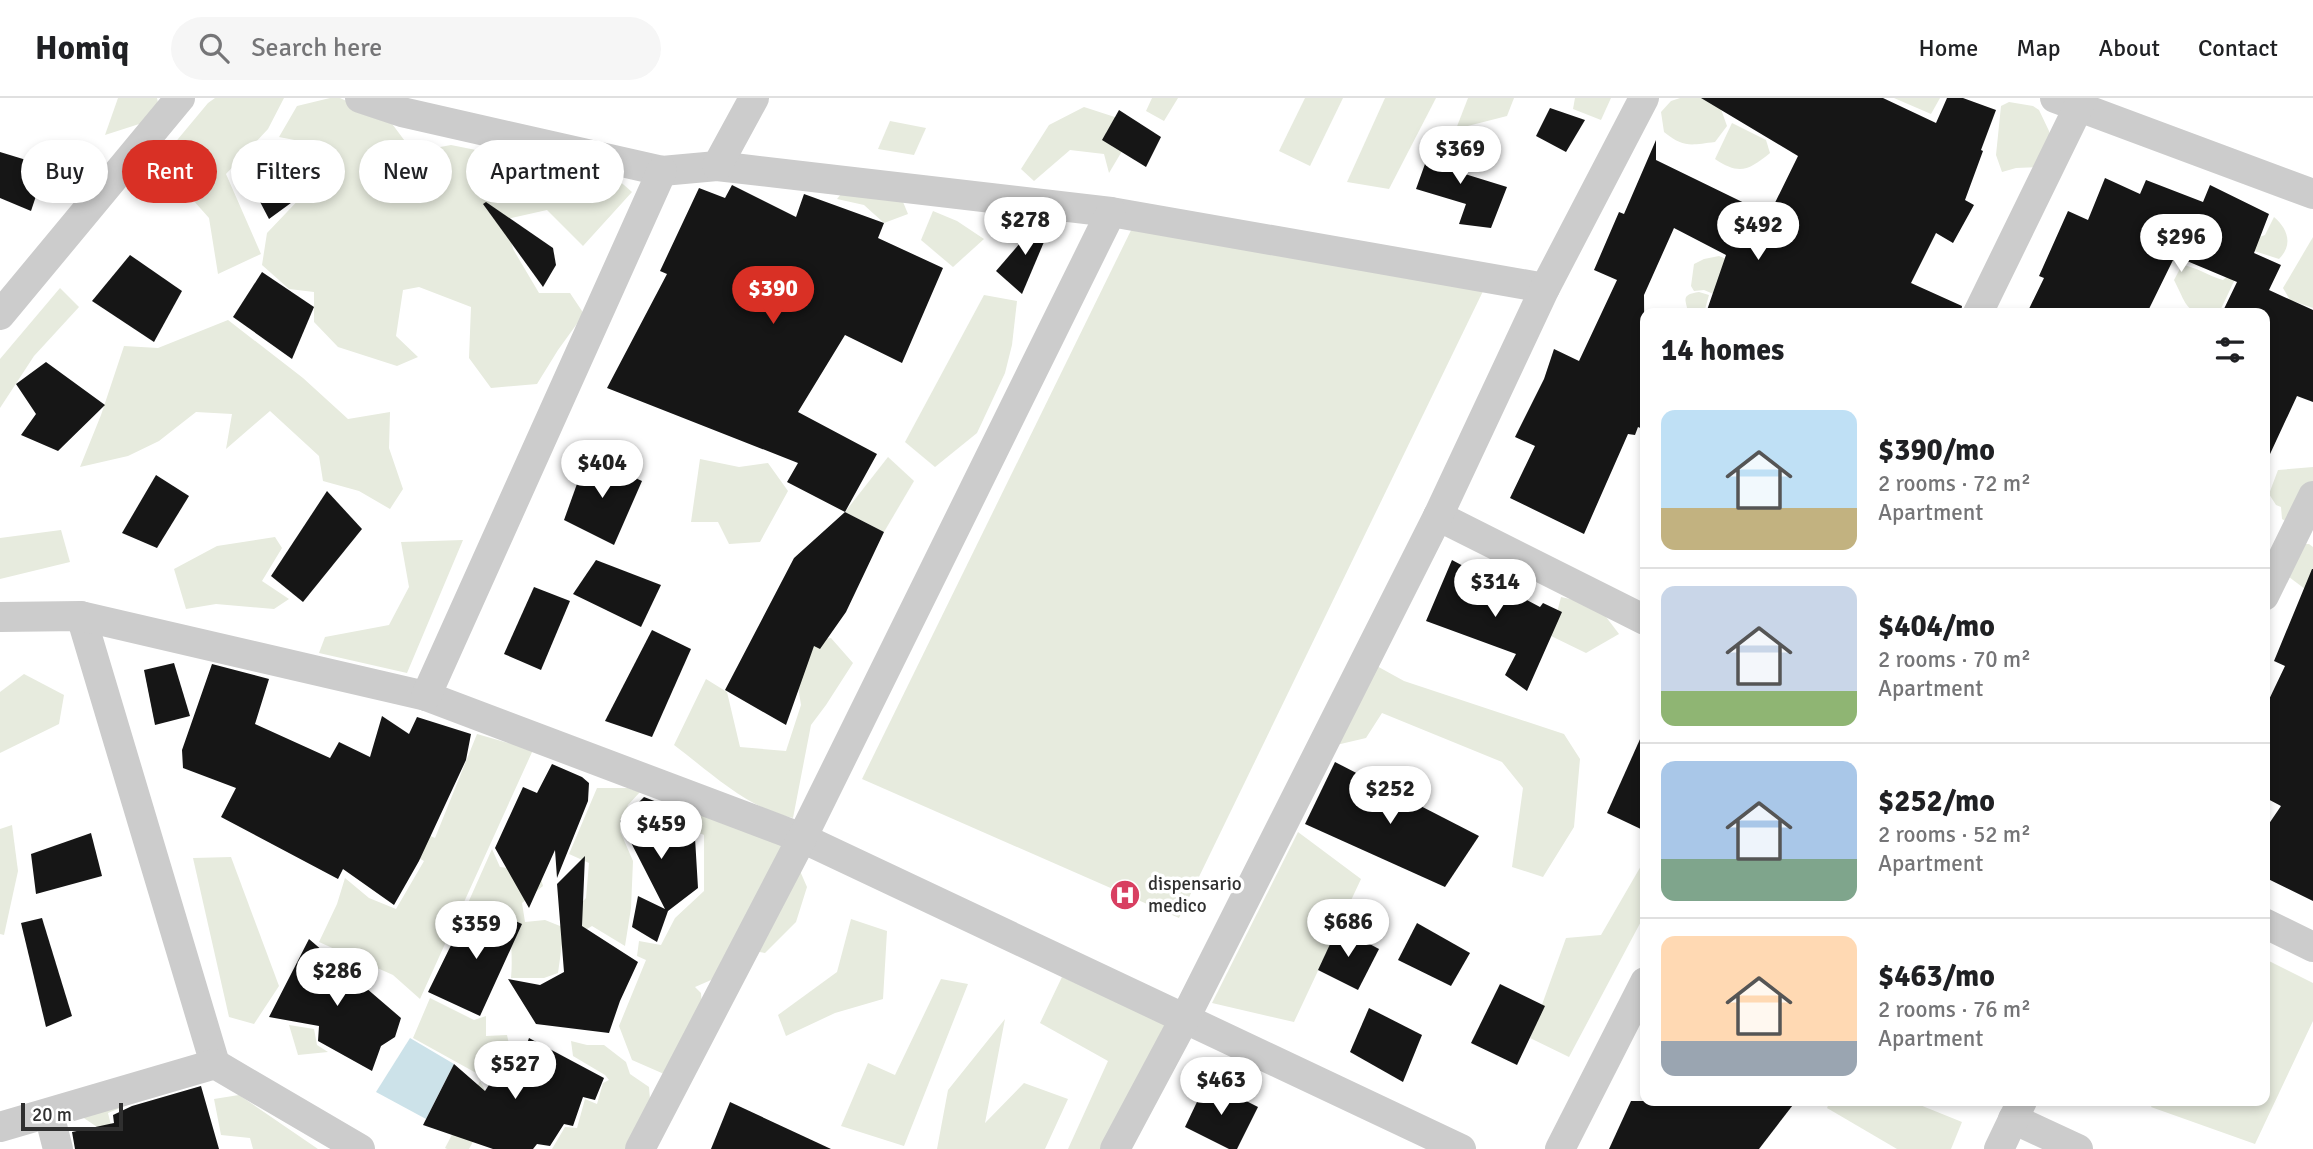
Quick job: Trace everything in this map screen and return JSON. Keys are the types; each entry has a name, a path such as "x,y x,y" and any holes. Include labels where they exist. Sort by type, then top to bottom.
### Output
{"street":[{"path":"0,315 180,98"},
{"path":"360,98 405,105 662,171 717,166 1111,212 1545,288"},
{"path":"717,166 754,98"},
{"path":"1115,1149 1185,1018 1438,516 1545,288 1644,98"},
{"path":"1980,308 2073,101 2313,194"},
{"path":"426,696 662,171"},
{"path":"639,1149 802,838 1111,212"},
{"path":"2270,584 2313,496"},
{"path":"1438,516 1640,617"},
{"path":"81,616 215,1064 360,1149"},
{"path":"0,617 81,616 426,696 802,838 1461,1149"},
{"path":"2270,926 2313,947"},
{"path":"1560,1149 1640,992"},
{"path":"0,1127 215,1064"},
{"path":"1999,1149 2017,1110 2078,1149"},
{"path":"49,1114 58,1149"}],"shaded area":[{"path":"118,98 157,98 161,117 105,135"},
{"path":"215,98 284,98 268,129 258,140 231,140 231,169 226,174 231,185 231,203 239,203 261,254 218,274 209,218 196,203 217,203 217,140 177,140"},
{"path":"340,98 390,121 404,140 359,140 359,203 452,203 452,145 466,148 466,203 622,203 583,246 547,210 507,219 513,249 539,293 570,293 584,314 537,384 491,388 469,358 471,307 419,287 403,290 396,336 418,357 397,366 338,347 314,322 314,292 289,289 262,265 267,233 296,203 345,203 345,140 294,140 279,137 297,106"},
{"path":"1152,98 1178,98 1164,121 1146,111"},
{"path":"1305,98 1343,98 1310,166 1279,151"},
{"path":"1385,98 1436,98 1389,189 1347,182"},
{"path":"1468,98 1514,98 1507,116 1456,129"},
{"path":"1575,98 1611,98 1601,120 1573,109"},
{"path":"1680,98 1717,98 1727,126 1715,142 1688,144 1677,141 1664,132 1661,112 1671,101"},
{"path":"1894,98 1940,98 1931,114"},
{"path":"2009,102 2033,106 2039,110 2049,131 2051,142 2038,167 2002,172 1996,155 2001,106"},
{"path":"1084,107 1124,120 1128,141 1109,173 1104,154 1070,150 1034,181 1021,169 1049,125"},
{"path":"890,121 926,128 914,155 878,149"},
{"path":"1732,123 1766,140 1770,153 1756,164 1743,169 1731,167 1715,159"},
{"path":"851,182 896,185 908,214 884,223 864,205 837,199"},
{"path":"624,185 632,192 624,201"},
{"path":"933,211 957,221 984,239 953,267 921,240"},
{"path":"1139,214 1486,285 1179,918 862,779"},
{"path":"2274,217 2287,236 2286,248 2279,259 2245,248 2265,235"},
{"path":"2313,237 2313,308 2290,300 2283,288"},
{"path":"1719,256 1729,260 1737,304 1704,290 1694,291 1691,286 1694,264"},
{"path":"2182,265 2223,280 2232,272 2236,277 2221,308 2190,308 2174,280"},
{"path":"60,288 79,307 34,356 0,408 0,359"},
{"path":"1693,293 1709,295 1705,308 1687,308 1686,298"},
{"path":"984,295 1017,301 1012,345 1005,373 977,433 935,467 905,442"},
{"path":"228,320 303,378 348,419 390,412 389,448 403,489 390,509 359,491 323,481 319,456 270,411 226,449 232,414 196,412 159,441 128,456 80,467 124,346 158,348"},
{"path":"888,457 914,481 884,532 845,512"},
{"path":"700,459 739,467 768,463 788,491 760,542 729,544 718,522 691,522"},
{"path":"2313,467 2313,493 2292,525 2282,519 2281,507 2276,505 2270,496 2278,470"},
{"path":"61,530 70,562 0,579 0,538"},
{"path":"275,537 282,548 262,581 289,599 274,609 216,604 186,609 174,569 217,546"},
{"path":"463,540 407,673 319,653 325,637 389,625 409,587 401,542"},
{"path":"2296,544 2309,544 2313,547 2313,595 2285,574"},
{"path":"1561,597 1597,605 1619,634 1586,653 1551,636"},
{"path":"831,638 853,663 811,725 793,818 760,807 745,798 674,745 706,679 727,692 740,747 786,751 801,705 791,642"},
{"path":"1375,665 1404,681 1564,734 1580,759 1574,827 1543,877 1512,867 1523,788 1502,762 1382,713 1366,738 1332,746"},
{"path":"24,674 64,695 59,724 0,753 0,692"},
{"path":"477,734 533,750 420,999 393,975 319,942 337,904 345,878 369,898 396,909 424,861 384,839 398,822 435,838"},
{"path":"597,788 628,788 640,792 628,805 620,831 633,861 631,908 625,946 592,926 562,944 558,973 544,978 511,978 511,920 503,909 481,903 470,923 460,921 492,849 500,867 539,872 543,886 522,903 525,922 545,920 560,926 586,898 589,863 569,854"},
{"path":"697,805 779,823 807,887 796,922 765,953 735,948 725,974 695,987 701,993 703,1021 664,1074 632,1060 619,1026 646,960 637,956 639,941 661,945 675,918 704,891 704,835 690,829"},
{"path":"12,825 18,871 4,935 0,934 0,829"},
{"path":"1298,832 1361,879 1294,1022 1212,1003"},
{"path":"231,857 279,986 254,1024 229,1017 193,858"},
{"path":"1640,868 1640,923 1569,1057 1530,1038 1566,938 1601,935"},
{"path":"851,919 887,931 883,999 835,1013 786,1036 778,1015 837,972"},
{"path":"2270,962 2313,983 2313,1021 2255,1144 2151,1107 2270,1106"},
{"path":"1062,977 1170,1024 1111,1149 1068,1149 1108,1061 1040,1023"},
{"path":"941,979 968,984 904,1146 841,1126 868,1063 895,1075"},
{"path":"430,998 474,1020 486,1016 486,1036 507,1035 512,1058 478,1074 413,1038"},
{"path":"1005,1019 985,1123 1024,1083 1068,1099 1045,1149 937,1149 948,1090"},
{"path":"289,1025 314,1029 317,1045 328,1052 298,1055"},
{"path":"571,1041 604,1045 626,1062 630,1074 649,1087 651,1112 643,1149 552,1149 565,1127 577,1128 585,1099 597,1104 603,1083 609,1080 573,1056"},
{"path":"480,1081 493,1105 469,1149 445,1148"},
{"path":"239,1095 318,1149 253,1149 250,1138 221,1135 214,1099"},
{"path":"140,1100 108,1113 117,1149 97,1127 78,1114"},
{"path":"1922,1106 1962,1122 1951,1149 1897,1149 1827,1108"}],"water":[{"path":"410,1038 454,1064 426,1119 376,1092"}],"building":[{"path":"1701,98 1883,98 1936,123 1947,98 1963,98 1996,110 1965,200 1974,205 1953,243 1936,233 1911,283 1962,308 1708,308 1726,255 1674,228 1644,295 1644,308 1640,308 1640,428 1638,427 1635,435 1628,434 1584,534 1510,498 1535,446 1515,437 1544,379 1554,349 1579,361 1617,280 1594,270 1619,212 1624,214 1656,140 1656,160 1769,215 1798,156"},
{"path":"1550,108 1585,120 1566,152 1536,136"},
{"path":"1119,110 1161,137 1146,167 1102,140"},
{"path":"1435,136 1461,150 1452,170 1507,187 1491,228 1459,224 1466,204 1416,189"},
{"path":"0,152 21,158 21,203 34,203 31,211 0,198"},
{"path":"2105,178 2140,194 2146,180 2203,202 2210,185 2269,214 2254,253 2281,265 2269,290 2313,310 2313,402 2297,396 2270,454 2270,308 2224,308 2237,282 2175,256 2149,308 2029,308 2044,278 2039,276 2068,211 2088,220"},
{"path":"732,185 796,217 804,194 884,223 878,238 943,268 902,363 845,335 798,412 877,454 845,512 787,482 798,463 607,388 667,274 660,271 699,188 725,198"},
{"path":"261,203 291,203 269,219"},
{"path":"487,203 553,248 556,265 543,287 483,204"},
{"path":"1039,221 1052,223 1022,294 996,271"},
{"path":"130,255 182,291 154,342 92,301"},
{"path":"262,272 314,307 292,359 233,317"},
{"path":"46,362 105,405 58,451 21,435 36,414 16,384"},
{"path":"587,456 642,481 614,545 564,520"},
{"path":"156,475 189,496 157,548 122,533"},
{"path":"327,491 362,529 303,602 271,576"},
{"path":"845,512 884,532 846,612 820,649 814,646 786,725 725,690 794,558"},
{"path":"596,560 661,585 641,627 573,594"},
{"path":"1452,560 1540,607 1543,603 1562,612 1527,691 1505,675 1516,654 1426,621"},
{"path":"2313,569 2313,901 2270,880 2270,822 2281,806 2270,800 2270,697 2285,666 2274,661"},
{"path":"534,587 570,601 541,670 504,654"},
{"path":"652,630 691,649 652,737 605,721"},
{"path":"174,663 190,716 155,725 144,670"},
{"path":"212,664 269,679 255,724 330,758 339,742 370,757 382,716 409,734 417,717 471,734 466,760 419,861 394,905 343,869 338,879 221,817 236,788 183,768 182,750"},
{"path":"1640,739 1640,829 1607,813"},
{"path":"1335,762 1479,836 1445,887 1305,824"},
{"path":"552,764 582,777 589,783 588,801 557,878 555,850 529,908 495,848 523,787 537,793"},
{"path":"644,797 683,812 675,842 695,838 698,888 668,911 657,942 632,927 638,896 665,909 620,821"},
{"path":"91,833 102,876 36,894 31,854"},
{"path":"585,856 582,926 638,962 609,1033 536,1024 508,979 540,985 564,972 557,884"},
{"path":"482,906 522,924 480,1016 428,992 458,931 472,930"},
{"path":"42,918 72,1016 46,1027 21,923"},
{"path":"1417,923 1470,953 1451,986 1398,960"},
{"path":"1338,927 1379,949 1358,990 1318,970"},
{"path":"309,939 401,1018 395,1037 381,1046 372,1071 318,1041 319,1026 269,1017"},
{"path":"1500,984 1545,1006 1517,1065 1471,1043"},
{"path":"1369,1008 1422,1035 1403,1082 1350,1052"},
{"path":"529,1038 604,1078 595,1100 583,1097 573,1126 564,1124 550,1146 537,1144 533,1149 493,1149 423,1125 454,1064 485,1091 505,1060 519,1066"},
{"path":"1207,1081 1258,1107 1237,1149 1229,1149 1185,1127"},
{"path":"201,1086 219,1149 75,1149 72,1132 114,1123 113,1115 132,1106"},
{"path":"1631,1101 1640,1101 1640,1106 1792,1106 1759,1149 1609,1149"},
{"path":"730,1102 831,1149 711,1149"}],"place":[{"name":"dispensario medico","path":"1125,895"}]}
